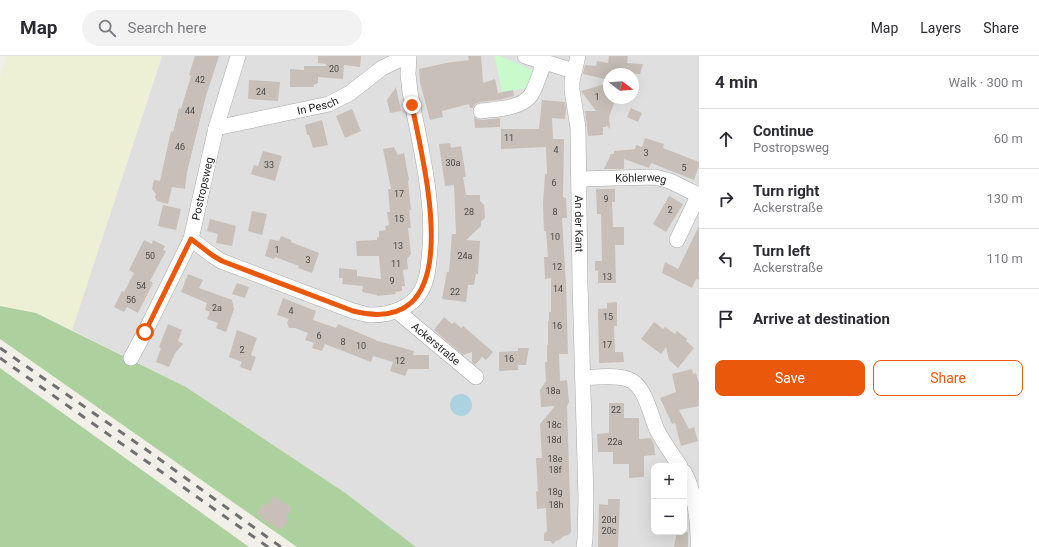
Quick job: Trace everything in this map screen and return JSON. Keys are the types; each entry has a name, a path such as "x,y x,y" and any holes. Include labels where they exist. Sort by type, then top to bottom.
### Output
{"street":[{"name":"Postropsweg","path":"131,358 191,239 216,128 238,56"},
{"name":"In Pesch","path":"216,128 329,104 350,93 382,68 408,56"},
{"path":"191,239 222,261 353,311 370,315 384,314 397,311 406,307 412,302 421,292 427,276 432,227 430,201 410,92 408,56"},
{"path":"525,56 574,71"},
{"name":"An der Kant","path":"578,56 574,71 572,90 578,128 586,499 584,547"},
{"path":"481,111 502,109 519,104 526,100 531,94 544,62"},
{"name":"Köhlerweg","path":"579,179 656,177 670,181 699,194 677,240"},
{"name":"Ackerstraße","path":"397,311 476,377"},
{"path":"583,378 610,377 632,381 641,390 657,430 678,463"},
{"path":"687,479 697,516 698,547"}],"shaded area":[{"path":"162,56 699,56 699,547 416,547 344,492 186,387 72,330"}],"green space":[{"path":"7,56 162,56 72,330 36,313 0,306 0,76"},
{"path":"495,56 500,56 532,70 534,74 528,88 502,92"},
{"path":"0,306 36,313 186,387 344,492 416,547 297,547 0,339"},
{"path":"0,368 249,547 0,547"}],"water":[{"path":"461,394 469,397 472,405 469,413 461,416 453,413 450,405 453,397"}],"building":[{"path":"195,56 219,56 206,96 187,172 185,189 172,187 168,204 157,201 155,197 156,194 152,189 154,180 160,181 171,131 173,132 179,108 181,109 191,76 189,75"},
{"path":"318,56 361,56 360,67 344,65 343,79 318,77 318,83 313,85 314,87 290,87 290,69 304,70 304,66 326,66 326,64 318,63"},
{"path":"468,56 481,56 483,83 495,79 498,93 513,90 514,96 499,100 480,102 475,104 473,108 470,108 469,104 442,111 443,117 430,120 420,82 419,69 469,60"},
{"path":"609,56 628,56 627,63 643,64 640,74 639,68 603,68 603,79 583,74 585,65 596,66 597,61 608,63"},
{"path":"249,80 280,82 278,101 248,99"},
{"path":"603,85 603,104 614,104 609,117 610,129 606,125 606,127 603,127 603,135 588,136 585,111 596,111 581,91"},
{"path":"396,87 401,111 390,113 387,100"},
{"path":"542,100 565,102 566,108 565,119 552,118 553,139 564,139 563,197 566,198 567,218 562,218 568,354 559,354 560,381 567,380 569,402 567,406 571,532 553,544 550,541 544,541 544,534 547,531 546,508 537,509 536,491 538,491 536,458 542,458 540,424 555,406 541,407 540,390 546,381 545,362 547,362 549,312 551,312 551,278 545,279 544,257 548,257 546,231 544,231 543,204 545,174 547,174 546,147 501,149 501,129 539,129"},
{"path":"631,108 642,113 638,122 627,117"},
{"path":"352,109 361,131 345,138 336,116"},
{"path":"474,116 477,119 482,120 500,118 500,127 475,128"},
{"path":"322,120 328,145 313,148 309,135 307,135 305,125"},
{"path":"645,138 664,144 663,148 699,162 694,180 651,163 649,168 624,159 624,169 604,169 611,154 614,154 614,151 635,149 636,145 642,147"},
{"path":"450,143 451,148 461,146 466,177 463,177 466,195 480,195 480,201 484,205 485,218 481,222 481,226 466,240 480,241 478,274 476,274 474,285 468,285 466,302 442,299 447,272 449,272 452,234 456,234 454,185 445,186 439,144"},
{"path":"394,147 398,155 404,153 409,180 411,210 409,210 411,228 408,228 411,254 407,259 408,269 403,270 405,286 402,286 402,291 395,292 396,294 377,296 362,292 363,286 342,284 343,278 339,278 339,268 357,270 357,276 381,279 379,256 357,256 356,241 377,240 379,237 379,231 386,230 385,226 389,225 387,212 390,212 388,189 391,189 383,149"},
{"path":"263,151 282,156 275,181 251,174 254,165 258,166"},
{"path":"596,189 615,189 615,202 612,202 613,227 624,227 624,245 615,245 616,283 598,283 598,270 595,271 595,261 602,261 601,214 597,214"},
{"path":"669,196 683,204 666,232 653,224"},
{"path":"163,205 181,209 176,230 158,226"},
{"path":"252,211 267,214 262,235 248,231"},
{"path":"210,219 236,226 232,246 216,243 218,234 207,231"},
{"path":"699,226 699,280 696,279 692,288 662,273 665,262 678,269"},
{"path":"281,236 291,240 291,242 319,253 312,273 298,268 299,266 275,257 274,259 265,256 270,239 279,241"},
{"path":"144,240 152,244 153,240 165,246 163,250 166,251 150,281 153,283 138,313 127,307 124,312 114,307 122,291 124,292 134,273 129,270"},
{"path":"188,274 203,280 199,288 232,300 234,309 226,332 216,328 218,323 207,319 210,312 205,310 207,303 181,292"},
{"path":"237,283 249,287 245,298 232,294"},
{"path":"283,298 316,311 313,320 336,328 338,324 378,341 414,351 413,355 429,355 429,369 408,369 405,376 390,371 393,362 373,356 371,362 325,344 322,351 312,348 314,343 305,340 308,333 295,328 289,328 287,323 289,319 277,315"},
{"path":"617,302 617,326 614,326 615,352 623,352 624,362 599,363 598,309 607,308 607,303"},
{"path":"444,317 452,324 454,322 461,328 463,326 493,352 486,360 482,357 475,365 472,362 472,352 463,355 434,330"},
{"path":"654,322 663,329 665,327 675,334 677,331 687,339 686,341 694,348 678,368 669,360 666,347 661,354 641,339"},
{"path":"168,324 182,330 178,341 183,344 175,353 169,367 156,362 161,348 159,347"},
{"path":"237,330 257,338 251,355 256,357 251,371 240,367 242,362 229,357"},
{"path":"518,348 529,348 526,365 518,365 518,370 499,371 499,352 518,351"},
{"path":"692,369 693,374 696,373 699,384 699,406 679,410 689,429 694,427 698,441 681,446 675,423 672,424 660,398 676,392 672,374"},
{"path":"609,403 624,403 624,418 639,418 639,439 651,438 654,444 655,455 644,456 644,477 629,478 629,464 613,464 613,452 598,452 597,434 609,433"},
{"path":"275,496 292,508 286,518 289,519 282,530 260,517 261,515 257,513 264,503 267,505"},
{"path":"608,499 620,499 618,547 598,547 599,504 608,505"},
{"path":"688,532 688,547 674,547 676,535 687,535"}],"railway":[{"path":"0,348 151,453 281,547"},
{"path":"0,358 268,547"}],"route":[{"path":"145,332 191,239 222,261 353,311 370,315 384,314 397,311 406,307 412,302 421,292 427,276 432,227 430,201 412,105"}]}
